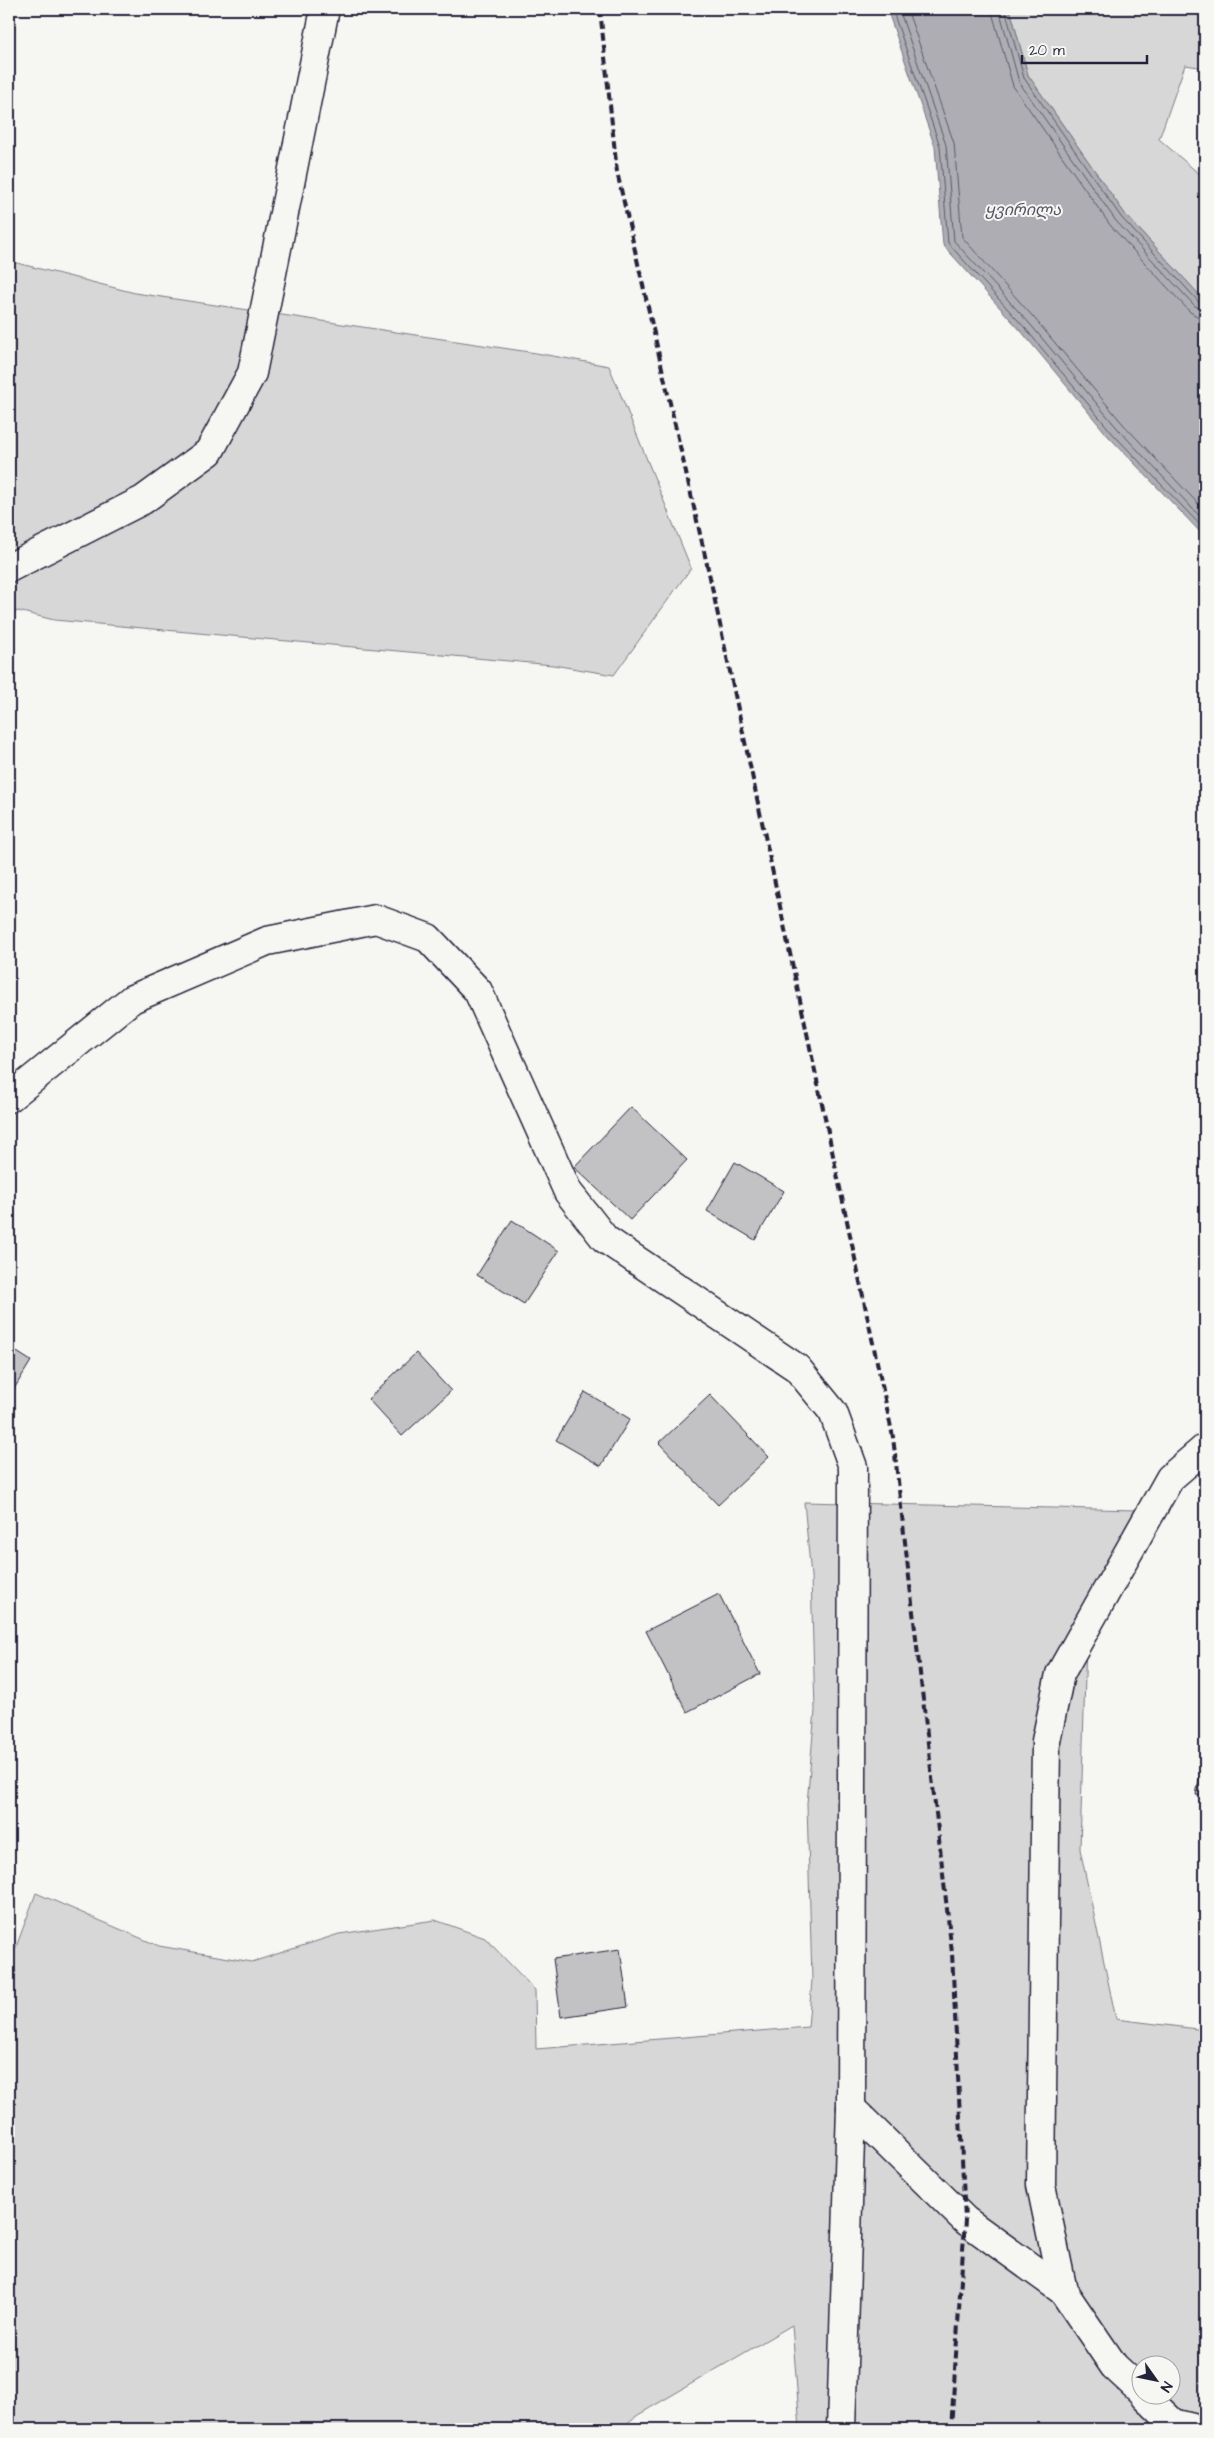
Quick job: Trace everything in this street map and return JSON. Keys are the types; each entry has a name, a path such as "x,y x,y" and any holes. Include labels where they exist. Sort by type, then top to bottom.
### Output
{"street":[{"path":"9,568 143,500 209,452 252,372 325,9"},
{"path":"9,1098 132,1000 267,941 376,919 428,938 478,991 568,1192 605,1239 797,1368 833,1412 853,1467 851,2108 842,2429"},
{"path":"1063,2291 1041,2185 1046,1740 1060,1674 1170,1478 1205,1448"},
{"path":"851,2108 965,2220 1063,2291 1114,2366 1132,2383"},
{"path":"1157,2406 1182,2427"}],"shaded area":[{"path":"1010,9 1205,9 1205,68 1185,65 1159,139 1205,179 1205,301 1125,214 1028,75"},
{"path":"9,261 135,293 536,353 609,366 691,568 614,675 553,665 54,620 18,611 9,615"},
{"path":"804,1502 1136,1510 1087,1606 1080,1849 1116,2019 1205,2030 1205,2429 800,2429 792,2325 638,2415 619,2429 9,2429 9,1966 36,1893 159,1946 252,1962 339,1934 435,1920 485,1938 535,1990 536,2049 808,2027 812,1980 807,1804 815,1710 811,1576"}],"water":[{"name":"ყვირილა","path":"887,9 1010,9 1028,75 1125,214 1205,301 1205,537 1109,437 1021,331 943,245 935,147"}],"building":[{"path":"631,1107 687,1160 630,1220 574,1167"},
{"path":"735,1162 784,1191 755,1240 707,1211"},
{"path":"512,1220 559,1251 524,1304 477,1275"},
{"path":"9,1347 31,1361 9,1397"},
{"path":"416,1353 451,1391 402,1436 368,1399"},
{"path":"585,1392 630,1419 601,1466 556,1440"},
{"path":"710,1395 769,1457 718,1505 659,1443"},
{"path":"719,1594 760,1674 687,1712 646,1631"},
{"path":"1205,1749 1205,1797 1196,1795"},
{"path":"620,1949 628,2007 561,2017 553,1959"}],"railway":[{"path":"600,9 617,172 709,573 893,1437 952,1953 965,2220 951,2429"}]}
